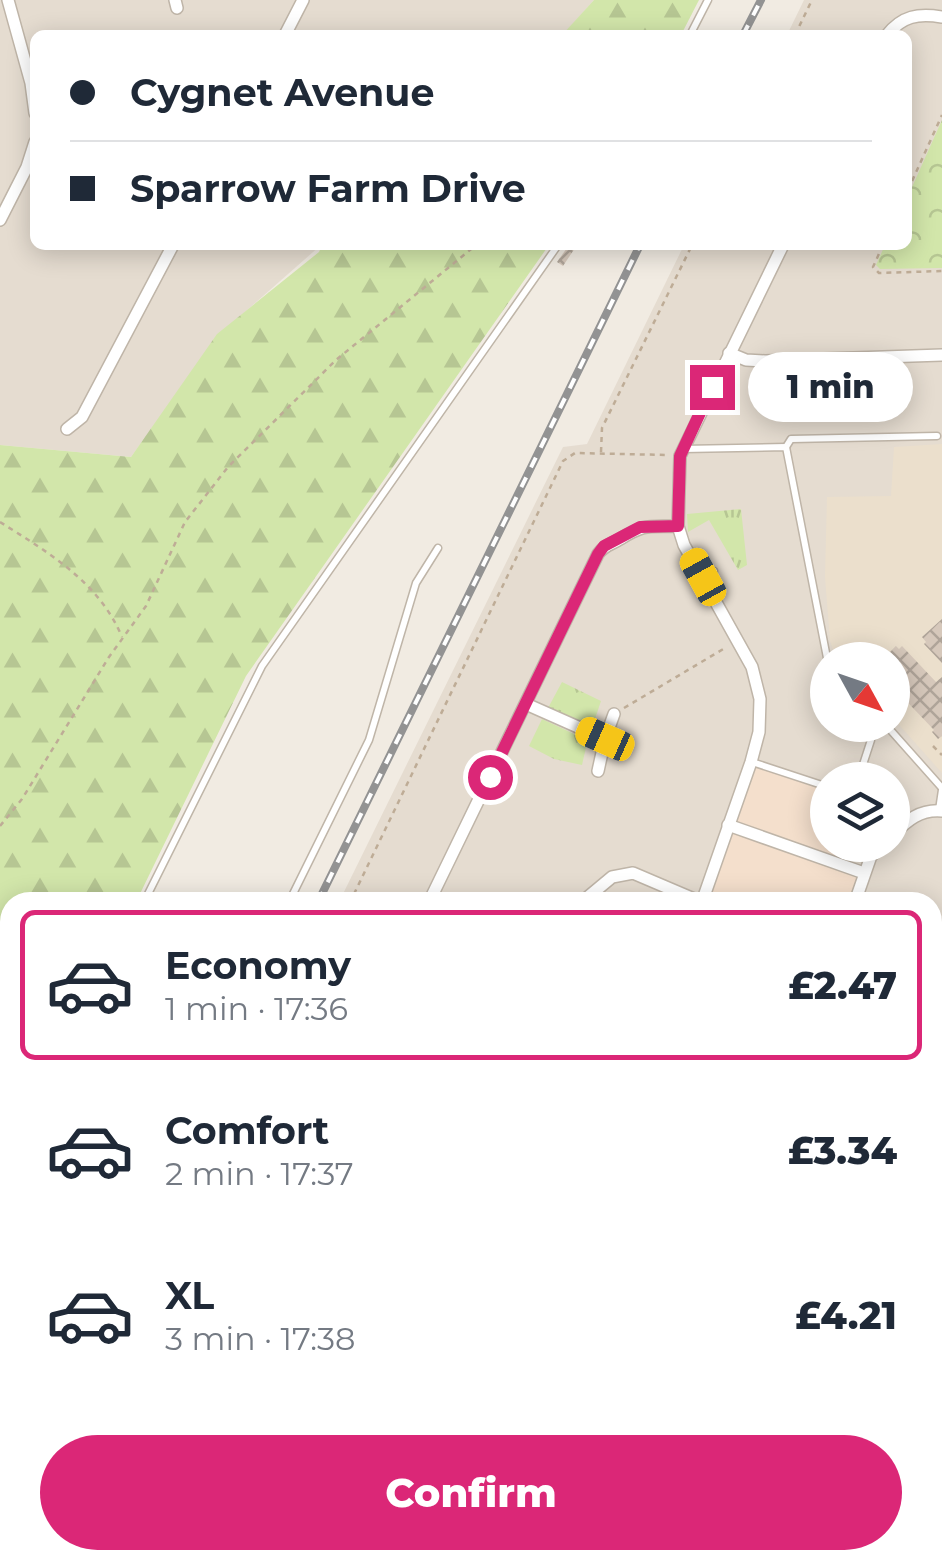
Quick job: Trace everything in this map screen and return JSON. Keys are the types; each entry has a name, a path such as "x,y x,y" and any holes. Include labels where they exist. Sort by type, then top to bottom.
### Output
{"street":[{"path":"8,0 30,79"},
{"path":"288,30 303,0"},
{"path":"892,30 905,18 942,16"},
{"path":"0,220 30,158"},
{"path":"68,429 82,417 170,250"},
{"path":"705,892 751,762 759,732 760,699 752,667 708,574 684,545 678,526 682,452 780,250"},
{"path":"729,353 765,362 942,355"},
{"path":"434,892 604,546 640,527 678,526"},
{"path":"526,704 605,739"},
{"path":"598,771 614,714"},
{"path":"910,818 924,811 941,811"},
{"path":"728,825 864,873"},
{"path":"858,892 869,862"},
{"path":"596,892 622,873 633,873 678,892"}],"lane":[{"path":"693,30 708,0"},
{"path":"149,892 256,675 554,250"},
{"path":"824,642 786,447 791,439 937,436"},
{"path":"682,452 786,447"},
{"path":"294,892 369,740 416,583 438,548"},
{"path":"901,742 942,789 941,811"},
{"path":"751,762 810,781"}],"path":[{"path":"797,30 812,0"},
{"path":"912,181 942,115"},
{"path":"0,826 22,799 146,606 185,522 228,467 336,360 470,250"},
{"path":"601,453 602,428 690,250"},
{"path":"880,250 873,267 879,272 942,272"},
{"path":"355,892 564,461 575,453 682,452"},
{"path":"0,522 94,589 123,638"},
{"path":"614,714 738,640"},
{"path":"933,746 942,755"}],"shaded area":[{"path":"0,0 594,0 567,30 30,30 30,250 315,250 220,334 131,457 0,445"},
{"path":"804,0 942,0 942,892 344,892 563,447 587,444 682,250 912,250 912,30 789,30"},
{"path":"942,444 942,773 910,737 910,642 830,641 825,577 827,497 891,496 894,447"},
{"path":"751,762 810,781 810,862 836,862 864,873 858,892 705,892"}],"green space":[{"path":"594,0 699,0 684,30 567,30"},
{"path":"942,120 942,268 880,269 876,265 883,250 912,250 912,187"},
{"path":"545,250 246,676 141,892 0,892 0,445 131,457 217,334 319,252"},
{"path":"741,509 747,565 738,570 709,520 688,532 687,514"},
{"path":"562,682 601,701 593,725 587,727 548,708"},
{"path":"542,719 585,739 582,765 554,759 529,746"}],"building":[{"path":"565,250 574,250 563,266 557,262"},
{"path":"942,619 942,663 922,637"},
{"path":"910,654 936,682 942,677 942,736 938,739 910,705"}],"railway":[{"path":"746,30 761,0"},
{"path":"323,892 638,250"}],"route":[{"path":"490,777 598,554 631,530 678,526 680,456 712,387"}]}
